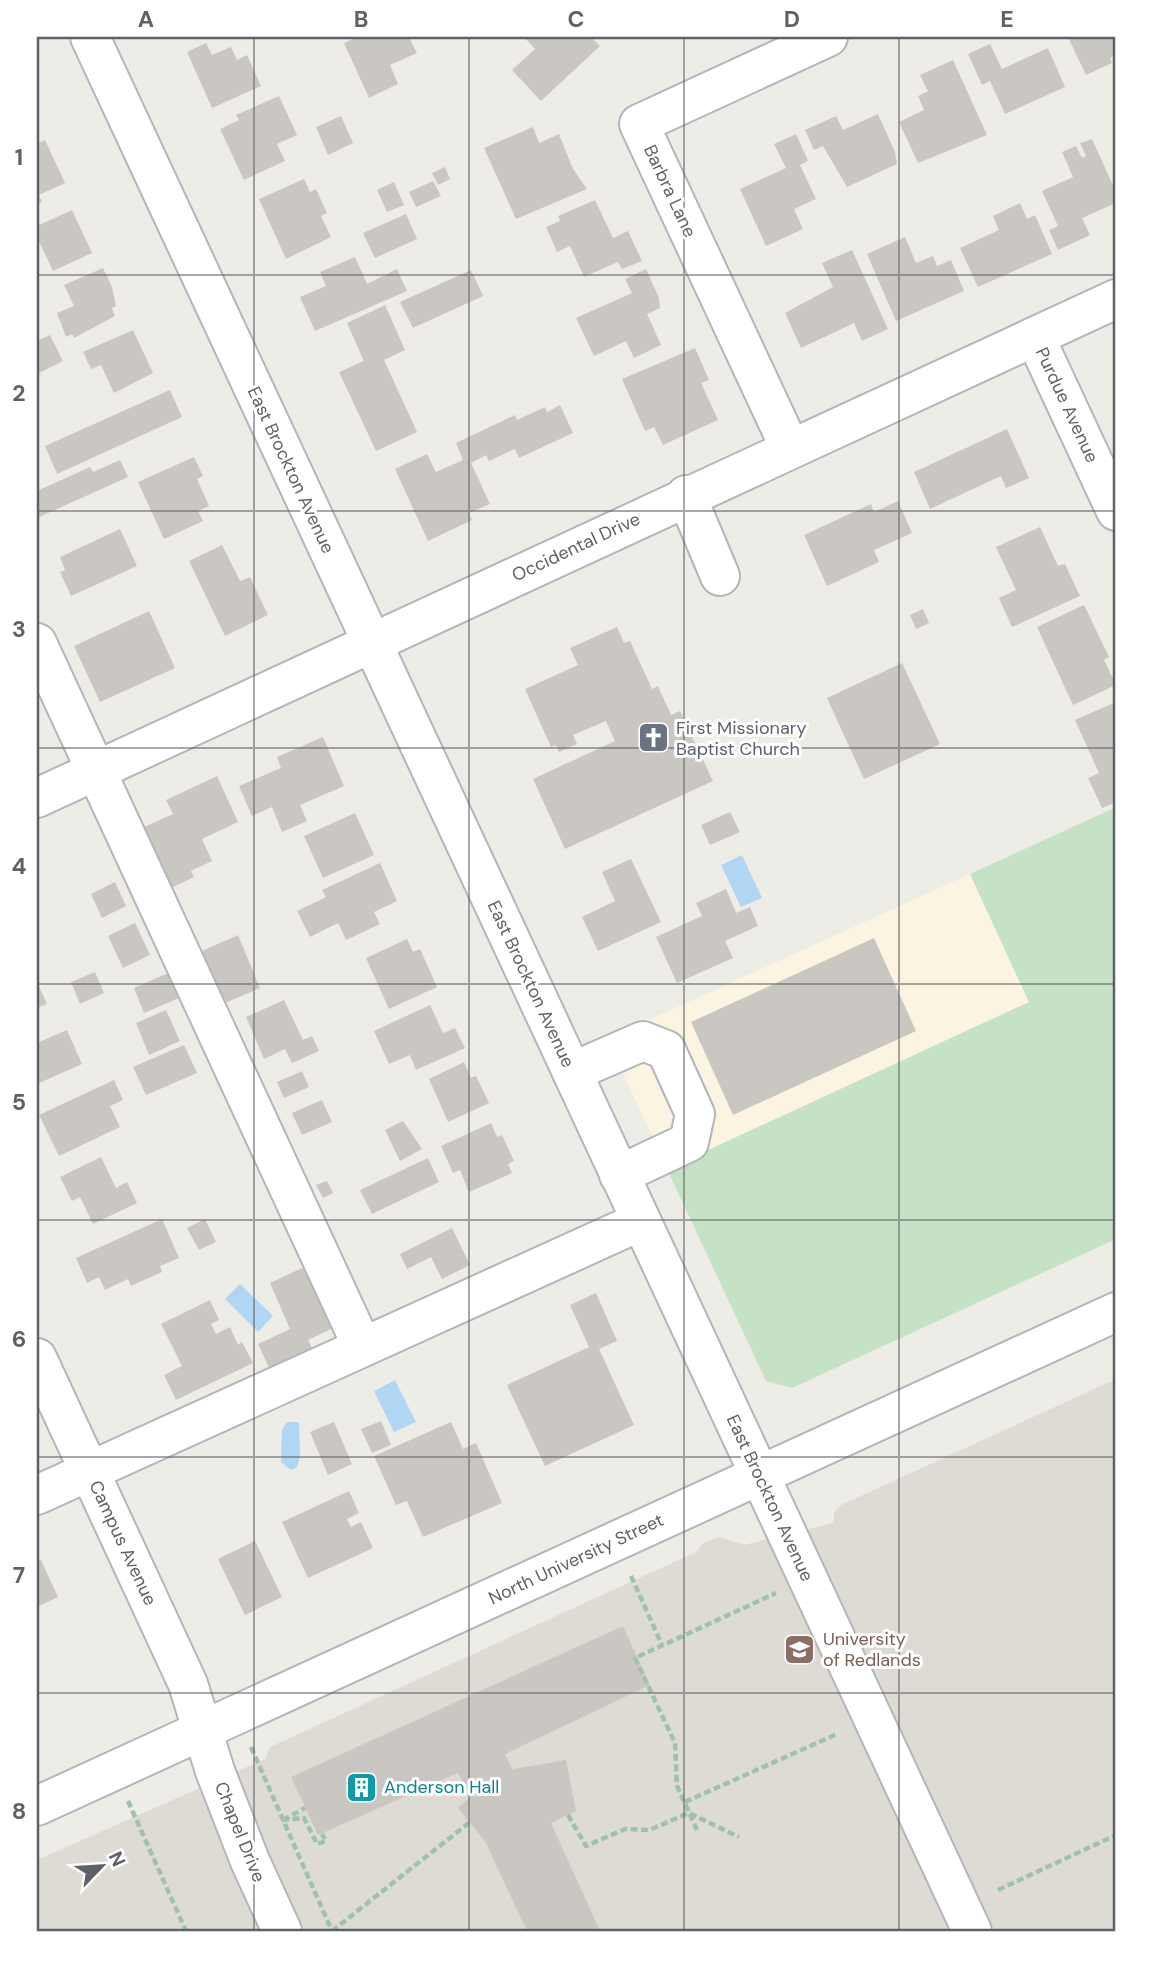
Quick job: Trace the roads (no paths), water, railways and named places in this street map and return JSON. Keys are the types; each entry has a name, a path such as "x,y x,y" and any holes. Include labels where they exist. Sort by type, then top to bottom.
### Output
{"street":[{"name":"Barbra Lane","path":"790,447 639,124 828,37"},
{"name":"East Brockton Avenue","path":"100,40 372,644 972,1931"},
{"name":"Occidental Drive","path":"37,797 372,644 790,447 1116,299"},
{"name":"Purdue Avenue","path":"1035,337 1116,512"},
{"path":"687,495 720,576"},
{"path":"37,643 362,1346"},
{"path":"572,1072 643,1041 666,1050 695,1114 689,1142 619,1175"},
{"path":"37,1495 641,1221"},
{"name":"North University Street","path":"37,1806 1116,1312"},
{"name":"Campus Avenue","path":"37,1358 188,1684 203,1729"},
{"name":"Chapel Drive","path":"203,1729 215,1771 282,1931"}],"water":[{"path":"742,855 762,898 741,907 721,865"},
{"path":"240,1284 273,1316 258,1332 225,1299"},
{"path":"395,1380 416,1422 394,1432 374,1391"},
{"path":"287,1422 299,1422 300,1457 297,1467 291,1470 281,1462 282,1430"}],"place":[{"name":"First Missionary Baptist Church","path":"653,738"},
{"name":"University of Redlands","path":"800,1649"},
{"name":"Anderson Hall","path":"361,1787"}]}
